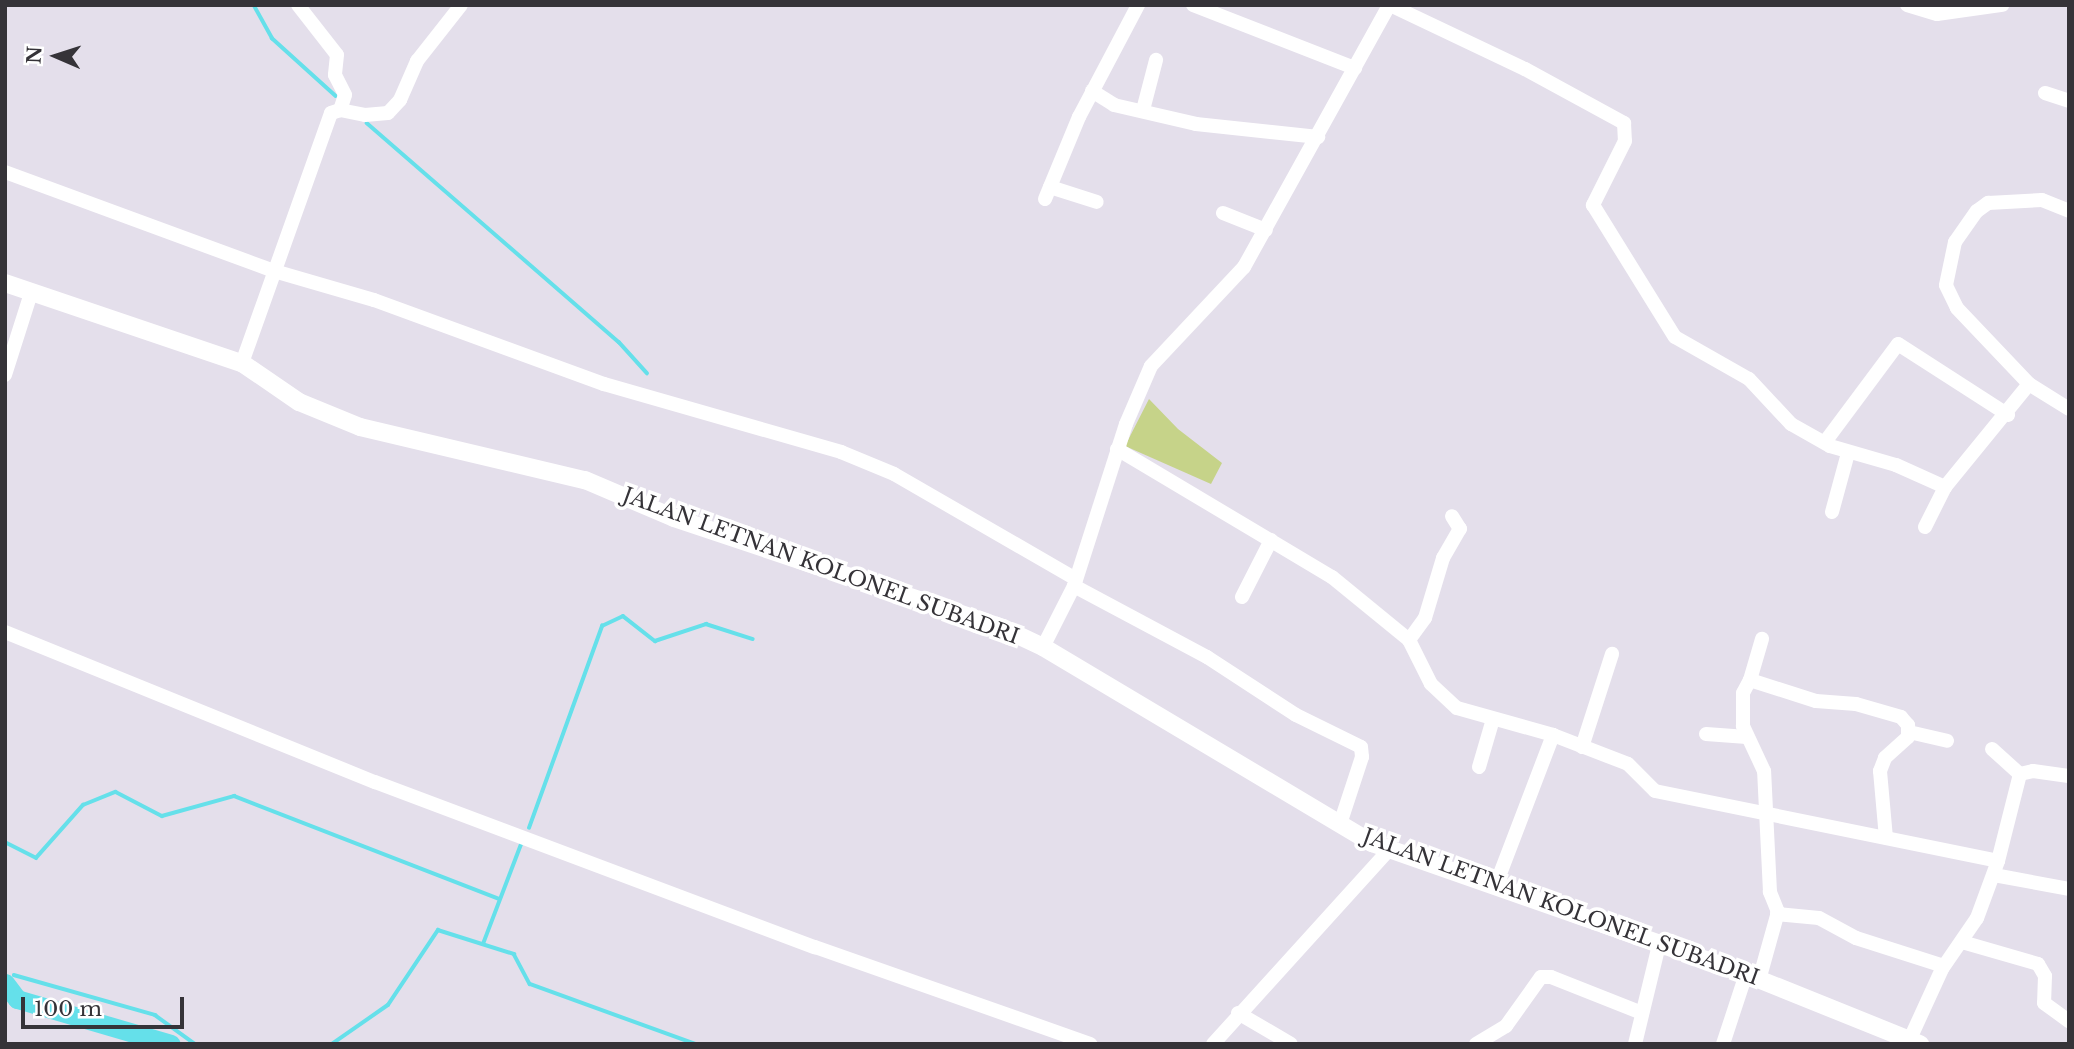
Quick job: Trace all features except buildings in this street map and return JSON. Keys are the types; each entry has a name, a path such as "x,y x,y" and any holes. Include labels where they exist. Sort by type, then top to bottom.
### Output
{"main road":[{"name":"JALAN LETNAN KOLONEL SUBADRI","path":"5,283 242,363 275,388 324,415 585,480 674,519 991,624 1043,647 1340,824 1390,849 1753,977 1915,1041"}],"street":[{"path":"298,5 337,55 335,75 345,95 340,110"},
{"path":"242,363 331,113 340,110 365,115 388,113 400,100 417,61 461,5"},
{"path":"1097,202 1048,193 1092,91 1138,5"},
{"path":"1193,5 1355,68"},
{"path":"1043,647 1075,583 1117,449 1151,366 1233,283 1266,230 1389,5 1525,69 1624,123 1625,141 1592,205 1675,337 1749,379 1791,424 1848,453 1896,465 1945,487"},
{"path":"1907,5 1937,14 2002,5"},
{"path":"1143,110 1156,60"},
{"path":"1092,91 1114,105 1196,124 1318,137"},
{"path":"2045,93 2069,101"},
{"path":"5,172 274,271 374,300 604,384 841,452 917,486 1075,583 1206,657 1296,715 1361,747 1340,824"},
{"path":"2069,211 2042,200 1988,203 1967,224 1946,268 1946,285 1957,309 2029,384 2069,409"},
{"path":"1223,213 1266,230"},
{"path":"5,375 31,293"},
{"path":"1825,442 1898,344 2008,415"},
{"path":"1925,527 1945,487 2008,415 2029,384"},
{"path":"1117,449 1332,578 1409,640 1431,684 1446,700 1493,719 1553,735 1635,767 1655,791 1886,838 2069,889"},
{"path":"1832,512 1848,453"},
{"path":"1409,640 1425,618 1443,558 1460,529 1452,516"},
{"path":"1242,597 1271,540"},
{"path":"5,632 374,782 815,947 1090,1044"},
{"path":"1723,1044 1777,914 1770,892 1769,814 1760,759 1746,737 1742,706 1762,639"},
{"path":"1581,747 1612,654"},
{"path":"1750,680 1808,698 1856,705 1901,717 1909,733 1905,743 1885,758 1880,771 1886,838"},
{"path":"1479,767 1493,719"},
{"path":"1909,733 1947,741"},
{"path":"1706,734 1746,737"},
{"path":"1495,887 1553,735"},
{"path":"1992,749 2020,774"},
{"path":"2020,774 2033,771 2069,776"},
{"path":"1915,1041 1944,966 1962,942 1996,868 2020,774"},
{"path":"1213,1044 1238,1013 1390,849"},
{"path":"1777,914 1819,918 1856,938 1944,966"},
{"path":"1962,942 2038,964 2045,976 2044,1003 2069,1021"},
{"path":"1635,1044 1659,945"},
{"path":"1476,1044 1506,1026 1541,977 1642,1013"},
{"path":"1238,1013 1291,1044"}],"green space":[{"path":"1149,399 1178,429 1222,463 1211,484 1125,446"}],"waterway":[{"path":"254,5 272,38 336,96"},
{"path":"367,123 619,342 647,373"},
{"path":"529,828 602,626 623,616 655,641 706,624 753,639"},
{"path":"5,842 36,858 83,805 116,792 162,816 234,796 499,899"},
{"path":"483,944 522,842"},
{"path":"332,1044 388,1005 438,930 514,954 530,984 696,1044"},
{"path":"14,975 155,1015 195,1044"},
{"path":"5,983 17,999 171,1044"}]}
